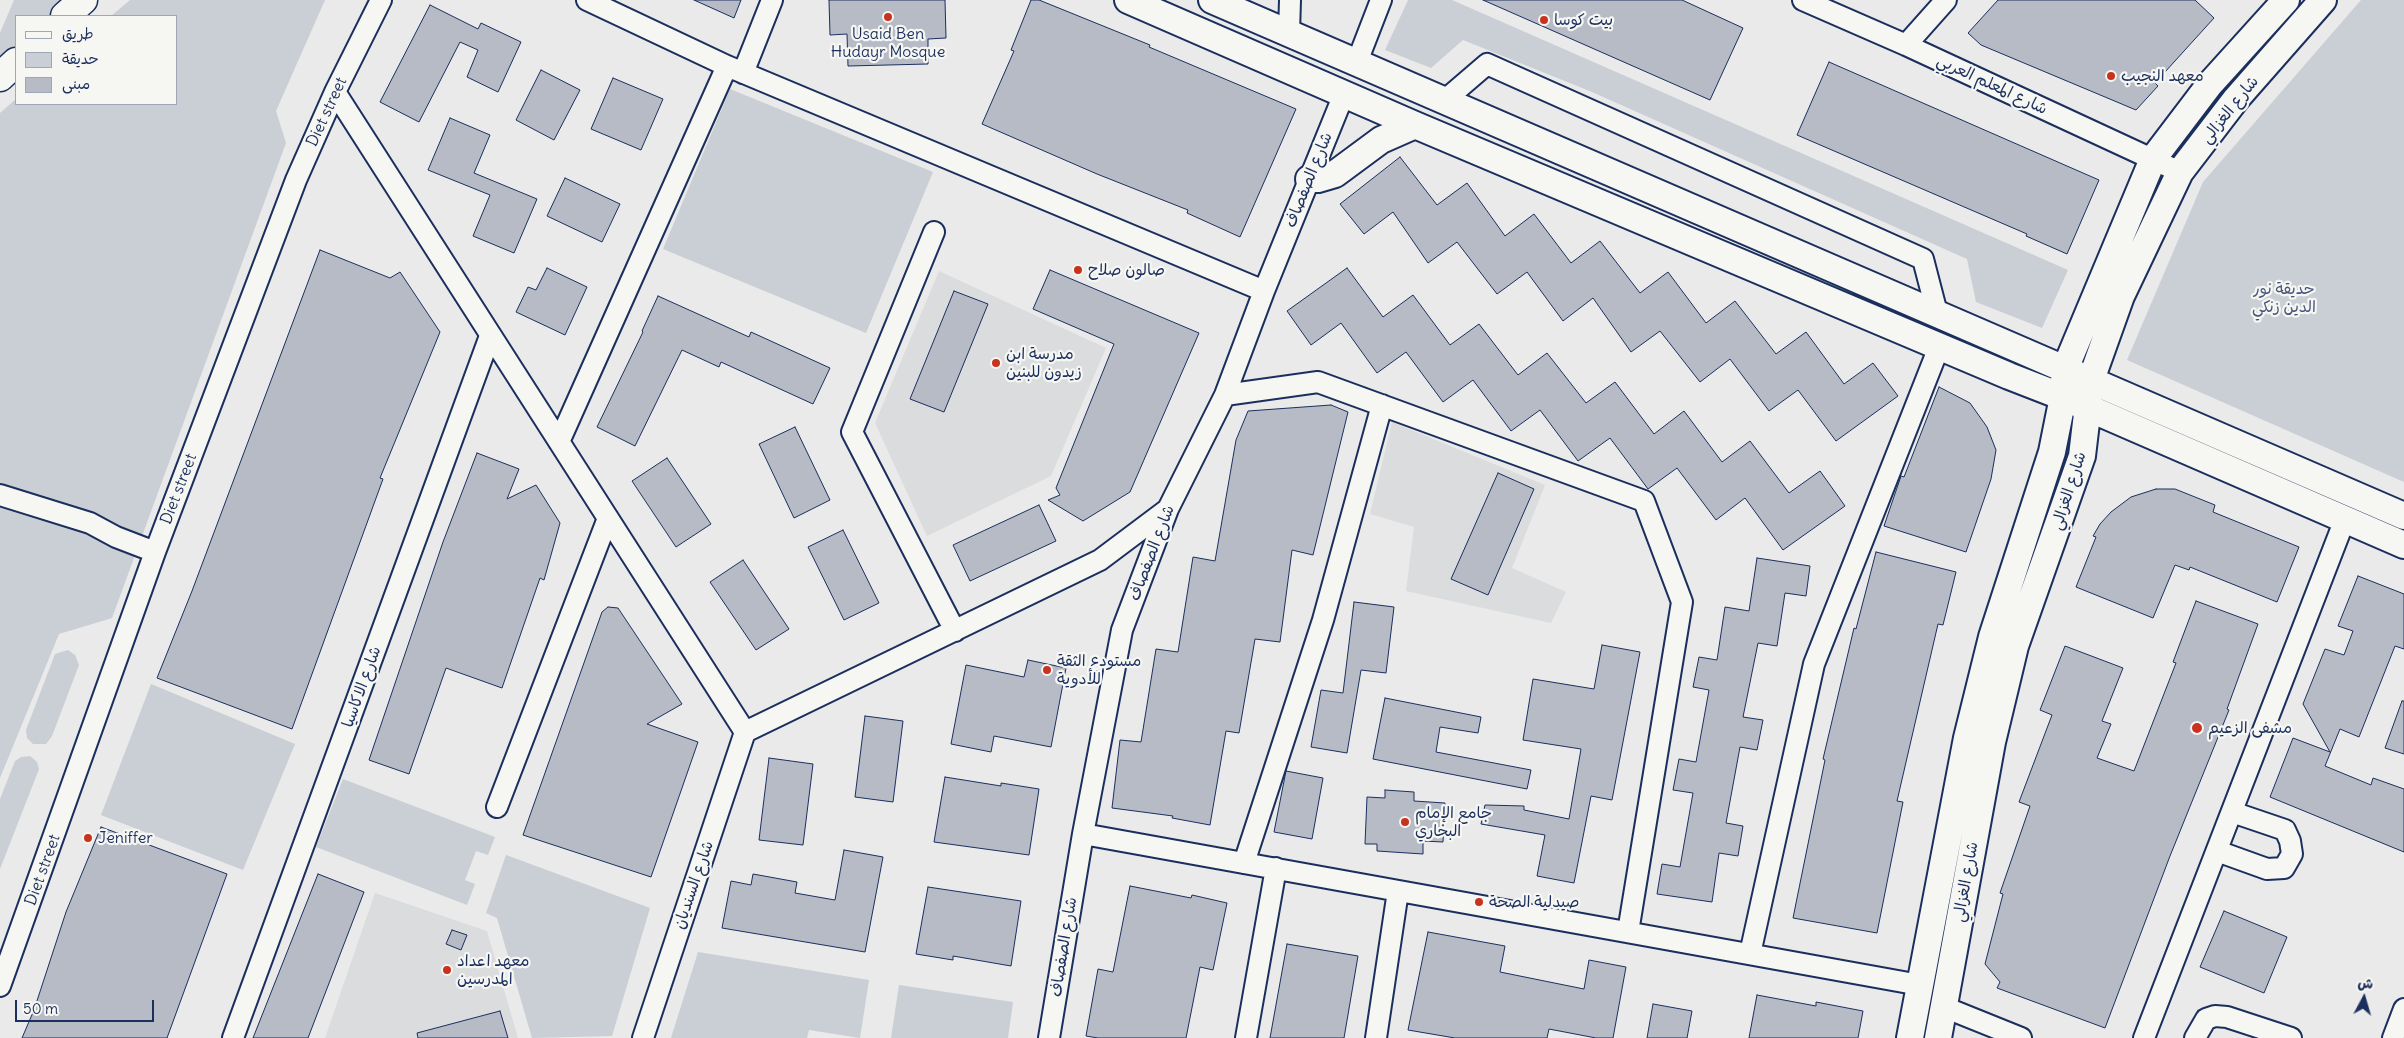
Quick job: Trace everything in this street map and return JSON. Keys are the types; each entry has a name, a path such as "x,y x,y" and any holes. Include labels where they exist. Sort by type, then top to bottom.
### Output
{"highway":[{"path":"67,15 83,0"},
{"path":"0,77 15,63"}],"main road":[{"path":"1128,0 1415,125 1939,347 2063,397 2404,545"},
{"path":"1212,0 2404,516"},
{"name":"شارع الغزالي","path":"1910,1038 1970,729 1992,637 2052,452 2063,397 2065,369 2153,159 2210,84 2286,0"},
{"name":"شارع الغزالي","path":"1938,1038 1992,742 2012,656 2082,456 2091,380 2121,296 2180,172 2236,100 2323,0"},
{"path":"1310,179 1318,179 1335,174 1381,140 1415,125"}],"street":[{"name":"Diet street","path":"0,986 155,552 296,180 335,92 381,0"},
{"path":"587,0 735,69 1264,291"},
{"path":"559,442 735,69 772,0"},
{"path":"1289,33 1290,0"},
{"path":"1357,62 1381,0"},
{"name":"شارع المعلم العربي","path":"1803,0 1906,45 2180,172"},
{"path":"1906,45 1946,0"},
{"path":"1445,100 1487,64 1923,259 1937,313"},
{"path":"335,92 745,732 1100,560 1168,509"},
{"name":"شارع الصفصاف","path":"1049,1038 1083,834 1122,630 1168,509 1224,395 1344,94"},
{"path":"934,232 852,432 954,630"},
{"name":"شارع الاكاسيا","path":"233,1038 490,336"},
{"path":"1750,954 1814,664 1939,347"},
{"path":"1224,395 1318,382 1644,501 1682,602 1628,932"},
{"path":"1244,863 1323,620 1382,405"},
{"path":"0,496 90,523 116,537 155,552"},
{"path":"497,807 608,518"},
{"path":"2144,1038 2345,519"},
{"name":"شارع السنديان","path":"643,1038 745,732"},
{"path":"2217,851 2267,869 2284,868 2292,854 2290,841 2285,830 2232,812"},
{"path":"1083,834 1920,985"},
{"path":"1246,1038 1276,868"},
{"path":"1376,1038 1398,890"},
{"path":"1944,1007 2021,1038"},
{"path":"2393,1038 2404,1009"},
{"path":"2195,1038 2206,1019 2215,1016 2227,1017 2291,1038"}],"shaded area":[{"path":"939,271 1106,348 1051,476 927,536 875,423"},
{"path":"1392,422 1545,485 1512,568 1566,592 1551,623 1406,591 1414,527 1370,514"},
{"path":"375,893 487,931 518,1038 325,1038"}],"green space":[{"path":"14,0 73,0 55,15 15,15 15,50 0,62 0,33"},
{"path":"130,0 325,0 276,111 286,143 112,618 59,634 0,778 0,113 15,100 15,105 178,105 178,15 112,15"},
{"path":"1408,0 1452,0 2068,270 2042,328 1976,302 1967,259 1592,92 1463,40 1431,68 1385,50"},
{"name":"حديقة نور الدين زنكي","path":"2361,0 2404,0 2404,482 2127,360 2203,182"},
{"path":"730,89 933,172 866,333 663,249"},
{"path":"68,650 75,655 79,665 52,736 46,744 33,744 27,738 26,730 55,654"},
{"path":"151,684 295,744 243,870 101,815"},
{"path":"30,756 37,762 39,769 0,869 0,799 15,761 21,757"},
{"path":"343,779 495,837 488,855 476,851 465,880 475,884 467,905 316,847"},
{"path":"506,855 650,908 612,1036 532,1038 497,918 486,913"},
{"path":"698,952 869,980 860,1038 809,1030 807,1038 671,1038"},
{"path":"899,985 1013,1002 1008,1038 891,1038"}],"building":[{"path":"694,0 741,0 734,18"},
{"name":"Usaid Ben Hudayr Mosque","path":"829,0 945,0 946,38 928,39 928,64 848,66 847,34 830,35"},
{"path":"1031,0 1039,0 1150,45 1149,47 1296,109 1240,237 1187,213 1188,210 1097,174 982,124 1014,51 1011,50"},
{"path":"1483,0 1682,0 1743,28 1710,100"},
{"path":"1998,0 2195,0 2214,18 2155,83 2158,86 2136,110 1981,45 1968,33"},
{"path":"430,5 478,29 481,23 521,42 498,92 467,77 478,50 460,42 419,122 380,102"},
{"path":"1829,62 2099,180 2067,254 2026,236 2027,234 1797,135"},
{"path":"541,70 580,90 554,140 516,120"},
{"path":"613,78 663,99 641,150 591,129"},
{"path":"450,118 490,135 474,173 537,199 514,253 473,236 490,195 428,170"},
{"path":"1400,157 1437,205 1467,183 1505,236 1534,214 1571,263 1600,241 1640,293 1668,272 1706,323 1735,301 1776,354 1806,332 1844,384 1873,363 1898,396 1836,441 1798,390 1769,411 1730,359 1700,382 1660,331 1631,352 1593,298 1563,321 1527,272 1497,294 1457,242 1428,263 1393,212 1364,234 1340,204"},
{"path":"565,178 620,204 602,242 547,216"},
{"path":"320,250 390,278 400,272 440,332 380,478 383,479 292,729 157,678 192,591"},
{"path":"547,268 587,287 565,335 516,312 528,287 536,290"},
{"path":"1347,268 1383,317 1413,295 1450,345 1479,324 1518,375 1547,353 1586,403 1615,382 1654,434 1684,411 1722,462 1750,441 1789,493 1820,471 1845,506 1783,550 1745,498 1716,520 1677,468 1648,489 1610,438 1578,461 1540,410 1511,431 1473,380 1443,402 1406,352 1377,373 1341,323 1311,345 1287,311"},
{"path":"1050,270 1199,333 1130,492 1083,521 1048,500 1060,495 1056,488 1114,344 1033,309"},
{"path":"954,291 988,304 944,412 910,399"},
{"path":"658,296 749,337 751,332 830,368 813,404 721,362 719,367 682,350 635,446 597,427 643,332"},
{"path":"1939,387 1970,403 1987,427 1996,450 1991,479 1966,552 1884,526 1901,476 1904,477"},
{"path":"1331,405 1348,412 1313,555 1292,550 1280,642 1255,639 1239,733 1226,731 1210,825 1172,818 1173,816 1112,808 1120,740 1141,742 1156,649 1178,652 1193,557 1215,561 1236,440 1248,411"},
{"path":"795,427 830,500 794,518 759,444"},
{"path":"477,453 519,469 507,499 536,485 560,523 544,580 540,578 502,688 446,668 409,774 369,760 443,542"},
{"path":"667,458 711,524 676,547 632,481"},
{"path":"1498,473 1534,489 1488,595 1451,579"},
{"path":"2156,489 2175,489 2215,505 2213,512 2299,547 2277,602 2190,567 2189,570 2175,565 2153,618 2076,587 2096,537 2093,536 2100,524 2111,512 2131,497"},
{"path":"1039,505 1056,541 970,581 953,545"},
{"path":"843,530 879,603 844,620 808,547"},
{"path":"1876,552 1956,572 1943,625 1938,624 1897,801 1903,802 1877,933 1793,918 1825,760 1823,759 1854,628 1856,629"},
{"path":"1757,558 1810,566 1806,596 1785,593 1777,646 1758,643 1743,717 1763,720 1757,750 1740,747 1726,823 1743,826 1738,856 1719,853 1712,902 1657,894 1662,864 1680,867 1693,793 1673,790 1679,759 1696,762 1709,690 1693,687 1699,657 1717,660 1725,607 1749,611"},
{"path":"743,560 789,629 756,650 710,582"},
{"path":"2358,576 2404,594 2404,649 2395,646 2359,737 2340,729 2325,766 2371,785 2373,778 2404,789 2404,852 2270,797 2293,738 2330,752 2303,704 2325,649 2344,655 2353,631 2338,626"},
{"path":"2196,601 2258,624 2227,709 2229,710 2170,856 2105,1028 1997,988 2000,982 1985,964 2003,894 2000,893 2030,806 2019,802 2052,715 2040,710 2065,646 2123,668 2102,721 2111,724 2097,758 2134,771 2176,663 2173,662"},
{"path":"1354,602 1394,607 1386,673 1361,670 1347,753 1311,747 1321,690 1343,693"},
{"path":"608,607 618,608 682,704 647,724 698,742 651,877 523,835 602,612"},
{"path":"1602,645 1640,652 1612,800 1591,796 1574,883 1537,876 1545,835 1481,824 1485,805 1524,806 1524,810 1569,819 1581,749 1523,740 1533,679 1594,689"},
{"path":"1028,660 1066,668 1051,747 994,736 991,752 951,744 966,665 1024,677"},
{"path":"1385,698 1481,717 1478,733 1440,727 1436,752 1531,770 1527,789 1373,759"},
{"path":"2402,701 2404,701 2404,754 2385,748"},
{"path":"865,716 903,721 893,802 855,797"},
{"path":"769,758 813,764 803,845 759,840"},
{"path":"1286,771 1323,778 1312,839 1274,832"},
{"path":"945,777 1001,786 1001,783 1039,789 1029,855 934,842"},
{"name":"جامع الإمام البخاري","path":"1385,790 1414,792 1414,801 1445,803 1443,842 1423,841 1423,854 1377,851 1377,844 1365,844 1367,797 1385,798"},
{"path":"101,827 227,874 167,1038 22,1038 34,1010 66,912"},
{"path":"844,850 883,857 865,952 722,928 731,881 751,885 753,874 797,882 795,893 835,900"},
{"path":"318,874 364,892 308,1038 253,1038"},
{"path":"1130,886 1191,898 1192,895 1227,903 1213,970 1200,967 1186,1038 1098,1038 1086,1036 1098,969 1113,972"},
{"path":"928,887 1021,901 1011,966 953,956 953,960 916,954"},
{"path":"2224,911 2287,937 2264,993 2200,967"},
{"path":"452,930 467,935 461,950 446,944"},
{"path":"1428,932 1505,946 1500,972 1584,989 1589,960 1626,967 1613,1038 1596,1038 1549,1029 1547,1038 1455,1038 1408,1030"},
{"path":"1287,944 1358,956 1344,1038 1270,1038"},
{"path":"1757,995 1816,1006 1816,1002 1863,1011 1858,1038 1749,1038"},
{"path":"1653,1004 1692,1011 1687,1038 1647,1038"},
{"path":"500,1011 508,1038 418,1038 417,1033"}],"place":[{"name":"Usaid Ben Hudayr Mosque","path":"888,17"},
{"name":"بيت كوسا","path":"1544,20"},
{"name":"معهد النجيب","path":"2111,76"},
{"name":"صالون صلاح","path":"1078,270"},
{"name":"مدرسة ابن زيدون للبنين","path":"996,363"},
{"name":"مستودع الثقة للأدوية","path":"1047,670"},
{"name":"مشفى الزعيم","path":"2197,728"},
{"name":"جامع الإمام البخاري","path":"1405,822"},
{"name":"Jeniffer","path":"88,838"},
{"name":"صيدلية الصحة","path":"1479,902"},
{"name":"معهد اعداد المدرسين","path":"447,970"}]}
